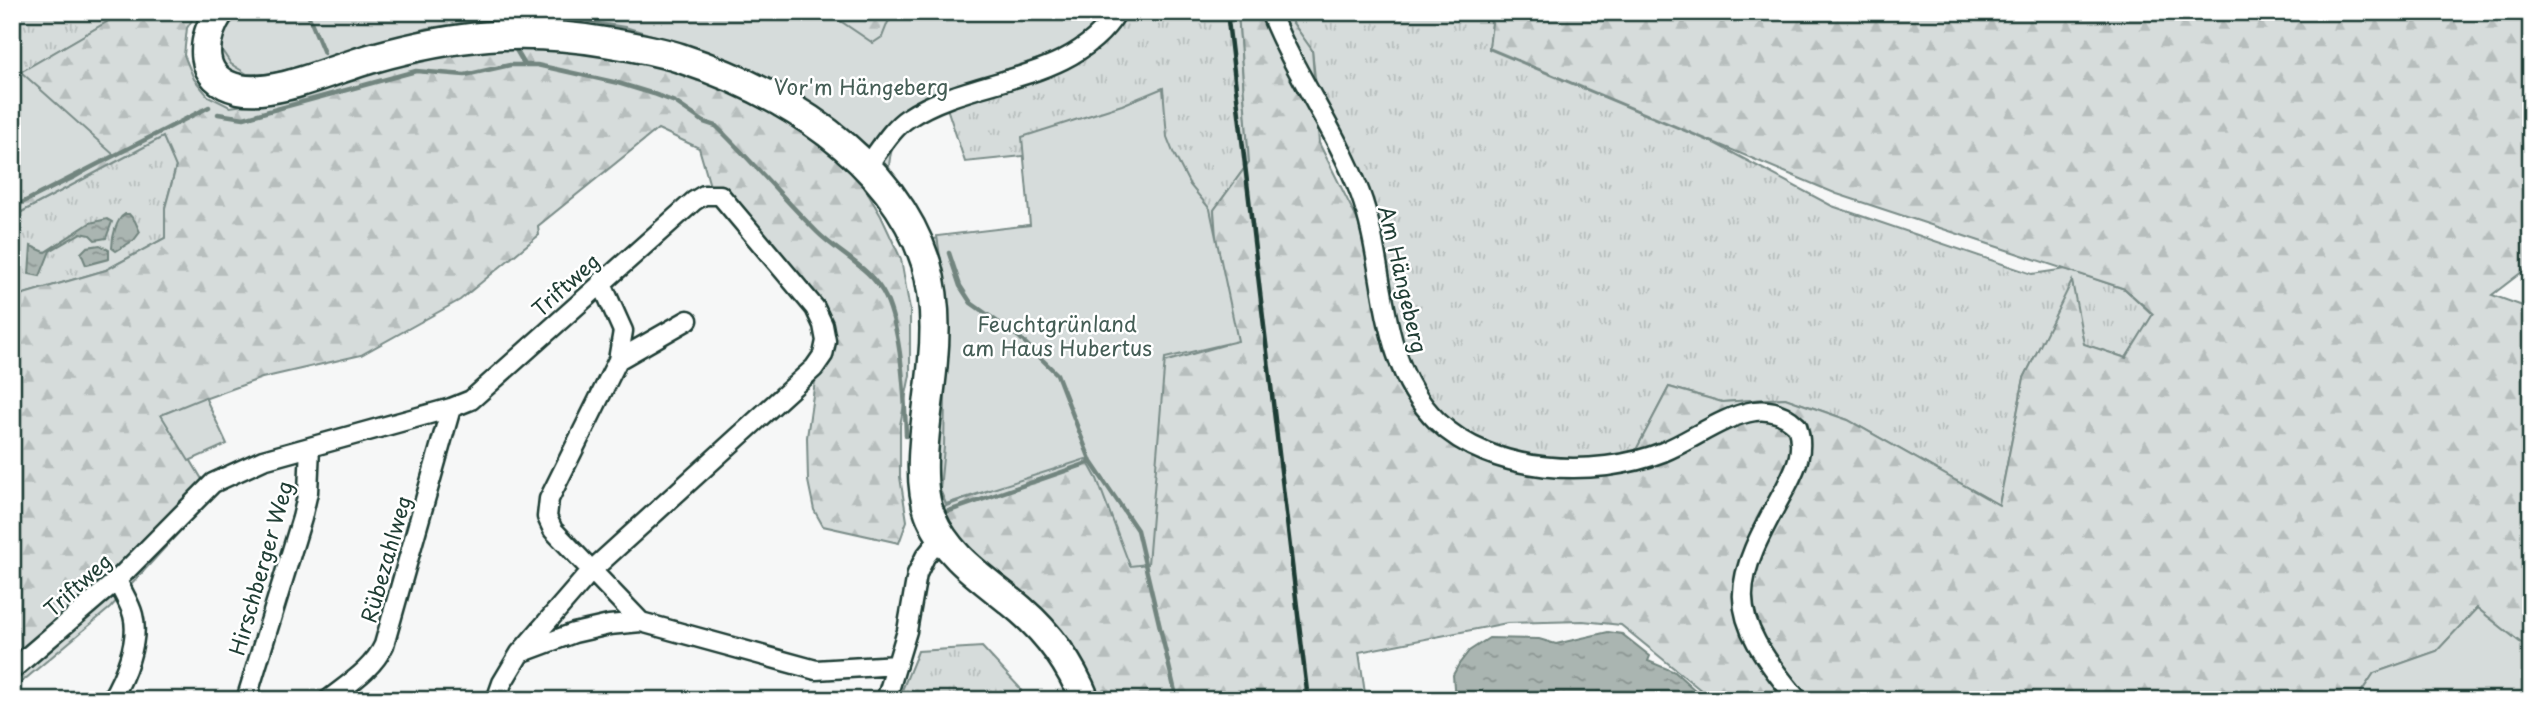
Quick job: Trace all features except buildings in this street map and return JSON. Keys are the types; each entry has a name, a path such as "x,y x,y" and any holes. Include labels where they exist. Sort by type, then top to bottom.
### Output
{"main road":[{"path":"219,12 208,34 206,57 214,75 225,84 240,89 260,90 287,85 372,58 441,41 503,34 567,36 649,49 723,74 768,95 841,143 866,167 897,204 915,236 927,267 935,339 924,451 924,489 929,513 941,537 961,562 1020,610 1054,644 1071,670 1085,700"}],"street":[{"path":"866,167 905,119 938,103 1038,69 1075,53 1103,32 1117,12"},
{"name":"Am Hängeberg","path":"1270,12 1346,162 1362,200 1373,236 1389,330 1397,358 1421,401 1448,431 1472,446 1499,456 1576,469 1613,466 1661,453 1747,413 1776,412 1797,426 1801,447 1798,464 1751,554 1743,578 1742,596 1755,641 1798,700"},
{"name":"Triftweg","path":"12,670 117,580 208,487 263,460 451,408 479,393 694,201 704,195 720,195 815,308 823,325 826,341 823,355 814,368 591,571"},
{"path":"601,282 623,331 618,360 554,487 546,509 553,530 641,622"},
{"path":"618,360 688,320"},
{"name":"Rübezahlweg","path":"328,700 370,666 378,658 384,645 451,408"},
{"name":"Hirschberger Weg","path":"246,700 308,492 310,447"},
{"path":"886,700 907,631 917,574 925,557 941,537"},
{"path":"496,700 502,683 520,653 591,571"},
{"path":"111,700 132,648 135,626 131,610 117,580"},
{"path":"520,653 574,633 609,625 641,622 816,670 897,665"}],"green space":[{"path":"12,12 124,12 12,77"},
{"path":"124,12 197,12 187,28 184,55 194,79 208,96 230,107 273,101 419,57 485,44 620,50 712,80 799,121 850,163 881,216 901,259 910,310 910,375 900,425 900,477 907,521 899,543 823,526 814,510 808,481 807,437 821,339 811,312 730,207 710,186 699,148 658,129 538,226 539,235 460,300 361,355 262,378 163,414 212,496 110,608 12,690 12,295 17,296 106,270 165,238 165,208 176,167 163,137 12,217 12,77"},
{"path":"218,12 1238,12 1249,162 1214,210 1224,346 1069,389 1074,459 938,509 932,483 942,305 933,239 1064,220 1052,153 965,162 946,105 905,128 894,144 889,169 836,134 786,95 728,63 647,35 604,24 561,18 476,16 436,22 375,38 273,77 244,79 231,74 215,59"},
{"name":"Vor'm Hängeberg","path":"241,12 827,12 873,43 882,37 888,22 904,12 1110,12 1081,42 944,90 920,103 871,148 771,80 699,49 625,27 568,18 488,20 428,28 302,66 269,74 247,74 231,64 221,49 223,32"},
{"path":"822,12 919,12 864,54"},
{"path":"1238,12 1285,12 1312,50 1319,143 1358,221 1372,278 1384,351 1403,385 1471,454 1625,471 1669,387 1722,402 1785,398 1848,420 1999,505 2024,378 2072,281 2084,344 2126,358 2153,314 2125,289 1837,194 1489,48 1492,23 1482,12 2531,12 2531,265 2492,295 2531,309 2531,651 2477,608 2437,651 2374,673 2356,700 1713,700 1621,625 1583,621 1507,623 1359,652 1366,700 1084,700 951,533 938,509 1074,459 1069,389 1224,345 1214,210 1249,162"},
{"path":"1285,12 1482,12 1492,23 1489,49 1716,144 1832,206 2032,274 2066,269 2125,289 2153,315 2126,358 2083,344 2072,283 2024,378 1999,505 1848,420 1785,398 1722,402 1669,387 1631,460 1531,460 1478,443 1429,407 1392,328 1377,232 1317,96 1312,50"},
{"path":"12,64 114,155 75,178 12,208"},
{"name":"Feuchtgrünland am Haus Hubertus","path":"1163,88 1167,137 1190,185 1210,209 1238,341 1165,358 1148,564 1130,566 1097,479 1086,459 946,504 940,490 944,447 947,303 937,236 1030,225 1022,137 1122,105"},
{"path":"163,136 176,166 165,208 165,238 106,270 17,296 12,295 12,217"},
{"path":"205,397 227,444 189,461 161,415"},
{"path":"2477,608 2531,651 2531,700 2356,700 2374,673 2437,651"},
{"path":"982,647 1020,688 1024,700 898,700 918,651"}],"water":[{"path":"129,214 135,221 140,232 134,240 116,251 112,248 114,234 119,220"},
{"path":"107,219 112,222 106,238 95,240 90,235 81,233 50,251 40,276 29,274 31,246 45,252 90,223"},
{"path":"100,245 109,250 109,259 86,265 81,253 87,247"},
{"path":"1608,632 1622,634 1650,656 1648,661 1675,672 1706,700 1455,700 1453,675 1459,664 1469,651 1489,638 1539,639 1556,644"}],"waterway":[{"path":"307,12 324,53"},
{"path":"515,48 525,65"},
{"path":"218,114 244,118 416,71 465,75 510,65 537,65 618,83 675,102 704,122 716,126 817,232 864,270 880,287 891,312 899,347 906,436"},
{"path":"12,208 209,107"},
{"path":"949,253 960,286 971,303 1019,337 1057,374 1091,462 1137,530 1177,700"},
{"path":"946,512 1091,462"}],"railway":[{"path":"1227,12 1308,700"}]}
